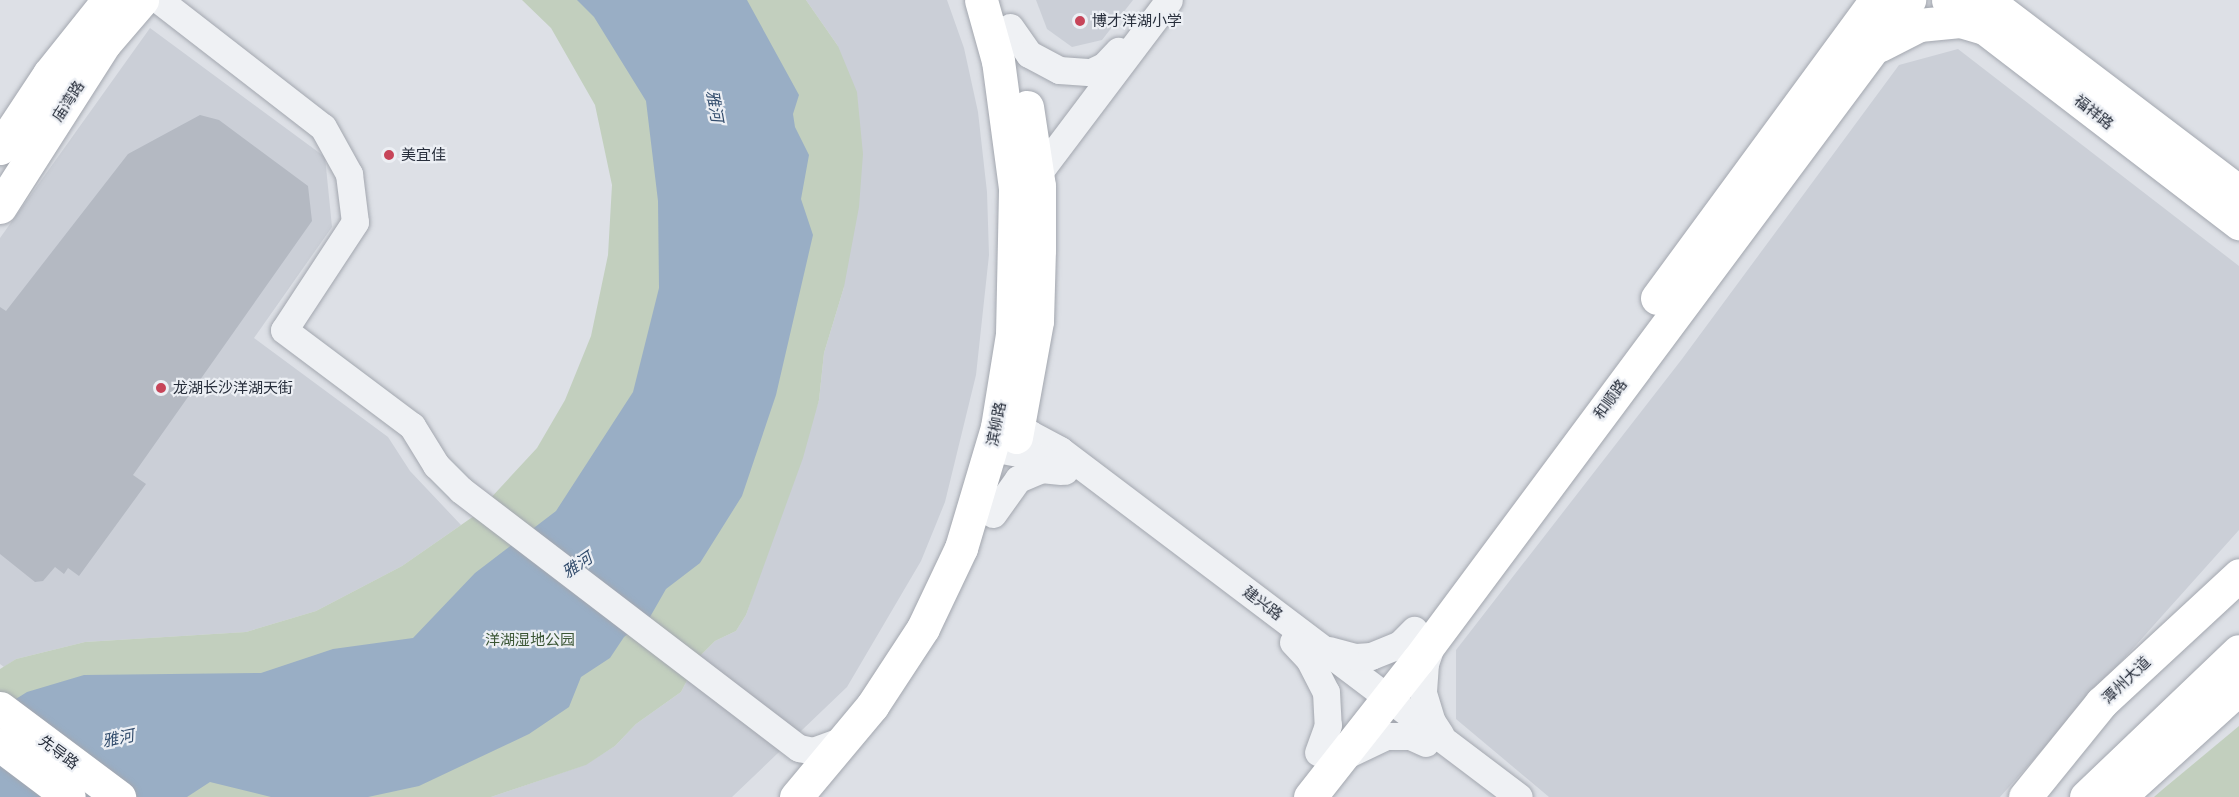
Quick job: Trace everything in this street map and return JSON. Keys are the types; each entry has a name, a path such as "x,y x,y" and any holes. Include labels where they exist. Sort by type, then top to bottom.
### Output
{"main road":[{"name":"庙湾路","path":"0,148 48,74 108,0"},
{"name":"庙湾路","path":"0,207 105,43 144,0"},
{"name":"滨柳路","path":"809,793 896,705 936,644 967,584 993,514 1005,440 1012,334 1015,188 998,61 981,0"},
{"path":"1861,0 1859,46 1919,25 1960,21 1992,11"},
{"name":"和顺路","path":"1859,46 1876,0"},
{"name":"和顺路","path":"1285,797 1328,756 1426,631 1859,46 1909,0"},
{"name":"福祥路","path":"1948,0 1992,11 2239,192"},
{"name":"福祥路","path":"1992,11 2239,223"},
{"name":"滨柳路","path":"809,793 895,673 940,594 1027,390 1036,321 1037,175 1006,14"},
{"name":"潭州大道","path":"2025,797 2101,703 2239,575"},
{"name":"潭州大道","path":"2034,797 2143,678 2239,590"},
{"name":"潭州大道","path":"2042,797 2082,753 2239,604"},
{"path":"2086,797 2239,651"},
{"path":"2111,797 2239,675"},
{"path":"2119,797 2239,688"},
{"name":"先导路","path":"0,708 119,797"},
{"name":"先导路","path":"0,745 69,797"},
{"name":"和顺路","path":"1310,797 1328,756"}],"street":[{"path":"144,0 317,131 332,151 345,186 348,219 335,245 274,332 399,425 427,458 461,490 797,752 806,770 809,793"},
{"path":"159,0 323,127 338,149 349,174 355,222 284,330 405,419 427,458"},
{"path":"1006,14 1029,54 1042,63 1078,74 1091,72 1115,55 1157,0"},
{"path":"1037,175 1169,0"},
{"path":"1027,390 1033,418 1064,461"},
{"path":"1005,440 1047,461 1064,461"},
{"path":"993,514 1018,479 1064,461"},
{"name":"建兴路","path":"1064,461 1374,696 1456,750 1519,797"},
{"path":"1304,642 1342,655 1371,656 1426,631 1423,693 1431,720 1456,750"},
{"path":"1304,642 1309,659 1326,692 1328,756 1386,736 1410,736 1426,743"},
{"path":"1374,696 1426,743 1498,797"},
{"path":"797,752 813,751 847,739"}],"shaded area":[{"path":"806,0 947,0 964,48 978,112 987,192 989,255 976,375 945,502 921,561 847,687 732,797 491,797 585,765 615,746 636,724 681,692 699,657 715,641 736,631 746,615 819,400 824,353 844,287 838,46"},
{"name":"博才洋湖小学","path":"1036,0 1133,0 1102,40 1072,47 1047,29"},
{"name":"龙湖长沙洋湖天街","path":"150,28 325,157 332,227 254,338 388,437 410,471 461,525 402,566 316,611 246,632 85,642 16,659 4,667 0,664 0,238"},
{"path":"1958,49 2239,266 2239,530 2000,797 1549,797 1456,719 1456,650 1682,359 1899,65"}],"green space":[{"name":"洋湖湿地公园","path":"522,0 806,0 838,46 857,92 863,154 859,207 844,287 824,353 819,400 803,458 746,615 736,631 715,641 699,657 681,692 636,724 615,746 586,765 491,797 0,797 0,669 16,659 85,642 246,632 316,611 402,566 474,516 537,448 565,400 591,336 608,255 612,185 595,105 551,28"},
{"path":"2239,726 2239,797 2154,797 2162,790"}],"water":[{"name":"洋湖湿地公园","path":"577,0 747,0 799,95 793,114 795,127 809,155 801,199 813,235 776,395 742,496 700,563 666,589 650,617 624,637 610,658 581,677 569,707 529,734 419,786 368,797 271,797 210,782 187,797 0,797 0,709 27,692 84,675 261,673 333,649 413,638 475,573 556,511 633,392 659,288 658,201 646,101 594,17"}],"building":[{"path":"200,115 219,120 308,186 312,221 133,475 146,484 79,576 68,568 64,574 55,567 43,581 35,582 0,554 0,307 6,311 128,154"}],"place":[{"name":"博才洋湖小学","path":"1080,21"},
{"name":"美宜佳","path":"389,155"},
{"name":"龙湖长沙洋湖天街","path":"161,388"}],"water label":[{"name":"雅河","path":"715,106"},
{"name":"雅河","path":"577,565"},
{"name":"雅河","path":"118,738"}]}
